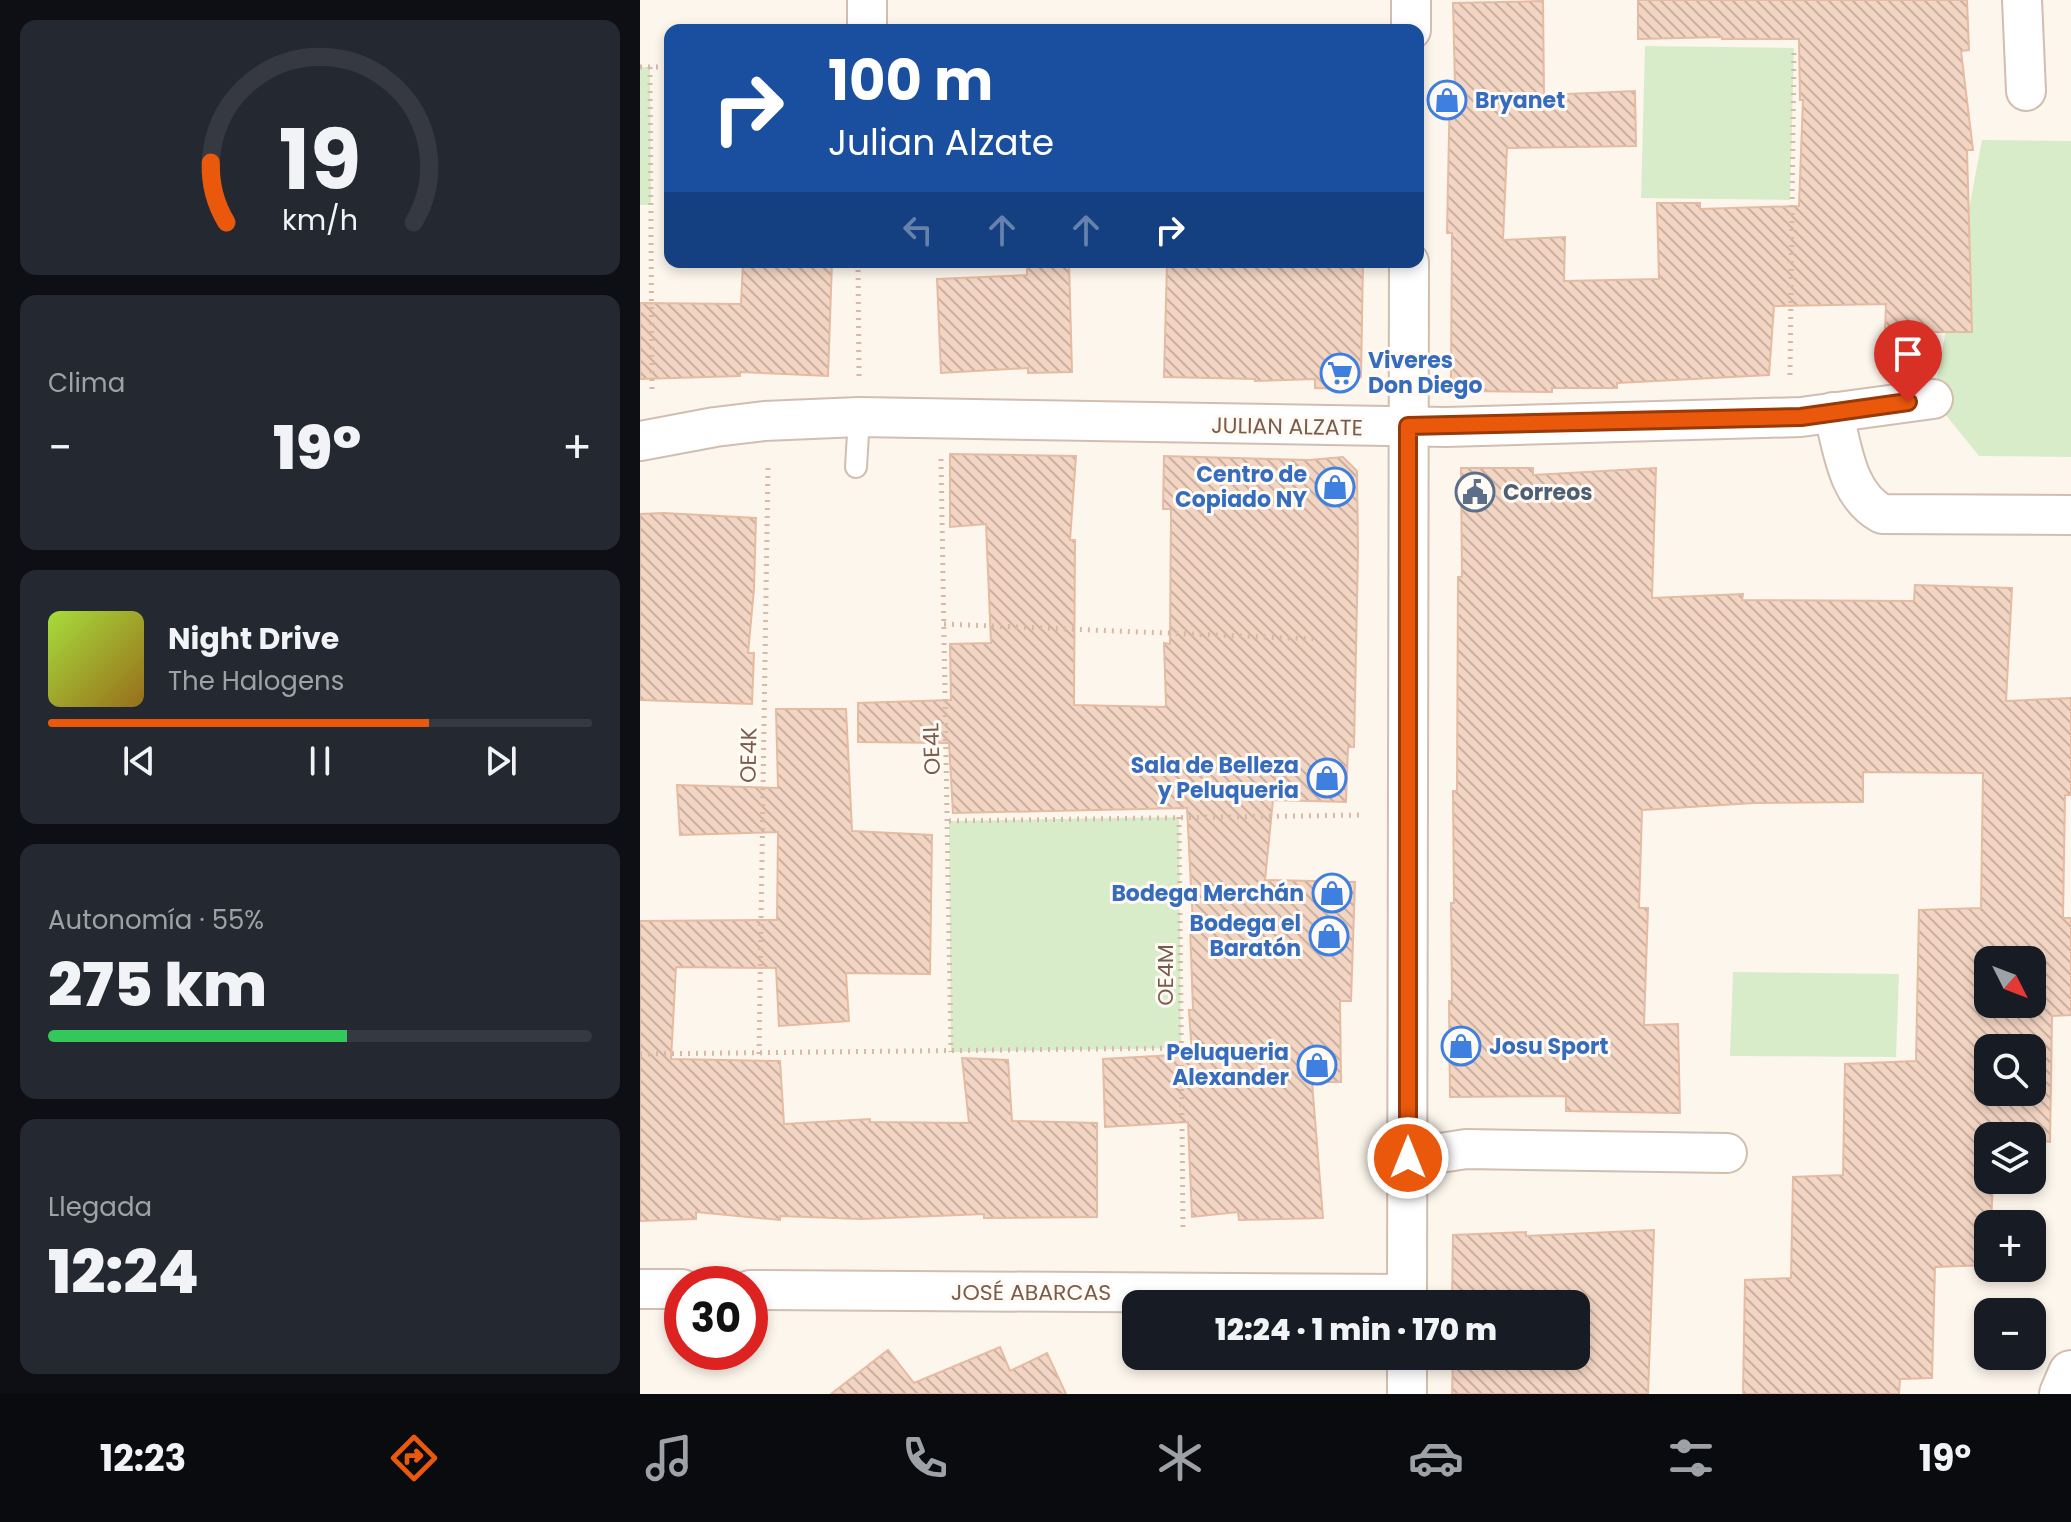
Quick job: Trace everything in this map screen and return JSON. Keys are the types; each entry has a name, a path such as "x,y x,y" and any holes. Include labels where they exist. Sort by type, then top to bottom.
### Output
{"street":[{"path":"867,0 867,24"},
{"path":"1411,0 1411,24"},
{"path":"2022,0 2026,91"},
{"path":"1407,1290 1409,268"},
{"name":"JULIAN ALZATE","path":"640,441 740,424 859,417 1351,428 1785,418 1933,399"},
{"path":"1833,412 1855,491 1870,508 1882,514 2071,515"},
{"path":"1408,1158 1466,1149 1727,1153"},
{"path":"640,1289 664,1289"},
{"name":"JOSÉ ABARCAS","path":"768,1290 1122,1295"},
{"path":"1407,1370 1407,1394"},
{"path":"2062,1394 2071,1373"}],"lane":[{"path":"856,467 859,417"}],"path":[{"path":"1790,378 1794,48"},
{"path":"640,67 664,67"},
{"path":"650,67 652,392"},
{"path":"640,205 651,205"},
{"path":"858,268 859,378"},
{"name":"OE4L","path":"941,446 951,1052"},
{"name":"OE4K","path":"759,1054 768,458"},
{"path":"944,624 1313,639"},
{"path":"949,821 1364,815"},
{"name":"OE4M","path":"1179,817 1183,1228"},
{"path":"640,1054 1181,1048"}],"green space":[{"path":"1645,46 1794,48 1790,200 1641,198"},
{"path":"640,67 650,67 651,205 640,205"},
{"path":"1982,140 2071,141 2071,457 1979,456 1933,399"},
{"path":"1179,817 1181,1048 951,1052 949,821"},
{"path":"1733,972 1899,974 1896,1057 1730,1056"}],"building":[{"path":"1638,0 1967,0 1969,50 1961,51 1973,150 1967,150 1972,332 1885,332 1886,304 1774,306 1769,375 1617,383 1617,388 1552,388 1552,392 1468,391 1451,378 1452,233 1447,233 1450,85 1455,85 1453,3 1543,1 1544,95 1635,91 1636,146 1507,148 1503,240 1565,237 1564,281 1659,279 1657,203 1700,203 1700,209 1799,206 1803,100 1800,100 1799,39 1638,39"},
{"path":"743,268 832,268 828,376 740,372 740,376 640,379 640,303 741,304"},
{"path":"1027,268 1069,268 1072,372 1028,373 1028,368 941,373 937,279 1027,275"},
{"path":"1167,268 1363,268 1361,377 1345,389 1315,388 1315,379 1255,381 1164,377"},
{"path":"950,454 1076,456 1070,540 1075,540 1074,705 1165,707 1164,643 1170,644 1171,509 1163,509 1164,456 1309,460 1343,457 1357,471 1354,747 1348,747 1346,802 1273,800 1265,880 1355,882 1351,1001 1340,1001 1341,1082 1312,1082 1323,1218 1239,1220 1238,1212 1192,1217 1188,1122 1105,1127 1103,1059 1192,1054 1189,1010 1193,1010 1190,925 1193,925 1187,808 953,813 949,743 858,742 858,703 951,700 950,644 991,643 986,524 950,527"},
{"path":"1461,468 1533,468 1533,475 1656,468 1652,598 1743,594 1742,600 1914,601 1915,585 2012,588 2006,701 2071,698 2071,795 2065,795 2063,918 2071,918 2071,1015 2052,1016 2050,1142 2046,1142 2046,1122 1974,1122 1974,1194 1992,1194 1992,1210 1974,1210 1974,1266 1935,1267 1932,1378 1900,1379 1899,1394 1743,1394 1745,1280 1791,1278 1793,1177 1843,1175 1845,1064 1916,1061 1919,910 1981,908 1983,773 1863,772 1863,802 1754,803 1642,810 1639,908 1648,908 1644,1025 1678,1024 1680,1113 1566,1111 1566,1096 1450,1097 1449,1001 1452,1001 1451,903 1454,903 1453,791 1457,791 1458,577 1462,577"},
{"path":"640,514 756,518 748,653 754,653 752,704 640,700"},
{"path":"776,709 846,709 852,831 932,835 930,974 846,973 849,1021 779,1026 776,968 676,967 671,1059 780,1061 784,1124 870,1119 870,1122 969,1123 962,1058 1008,1060 1012,1121 1097,1123 1097,1217 984,1218 984,1214 862,1219 780,1216 780,1220 696,1212 696,1219 640,1221 640,921 777,920 778,832 680,835 677,785 778,788"},
{"path":"1654,1230 1648,1394 1452,1394 1453,1370 1590,1370 1590,1290 1452,1290 1453,1235 1526,1232 1526,1236"},
{"path":"1000,1347 1010,1371 1047,1353 1066,1394 831,1394 888,1350 914,1383"}],"place":[{"name":"Bryanet","path":"1447,100"},
{"name":"Viveres Don Diego","path":"1340,373"},
{"name":"Centro de Copiado NY","path":"1335,487"},
{"name":"Correos","path":"1475,492"},
{"name":"Sala de Belleza y Peluqueria","path":"1327,778"},
{"name":"Bodega Merchán","path":"1332,893"},
{"name":"Bodega el Baratón","path":"1329,936"},
{"name":"Josu Sport","path":"1461,1046"},
{"name":"Peluqueria Alexander","path":"1317,1065"}],"route":[{"path":"1408,1158 1408,426 1801,417 1908,402"}]}
